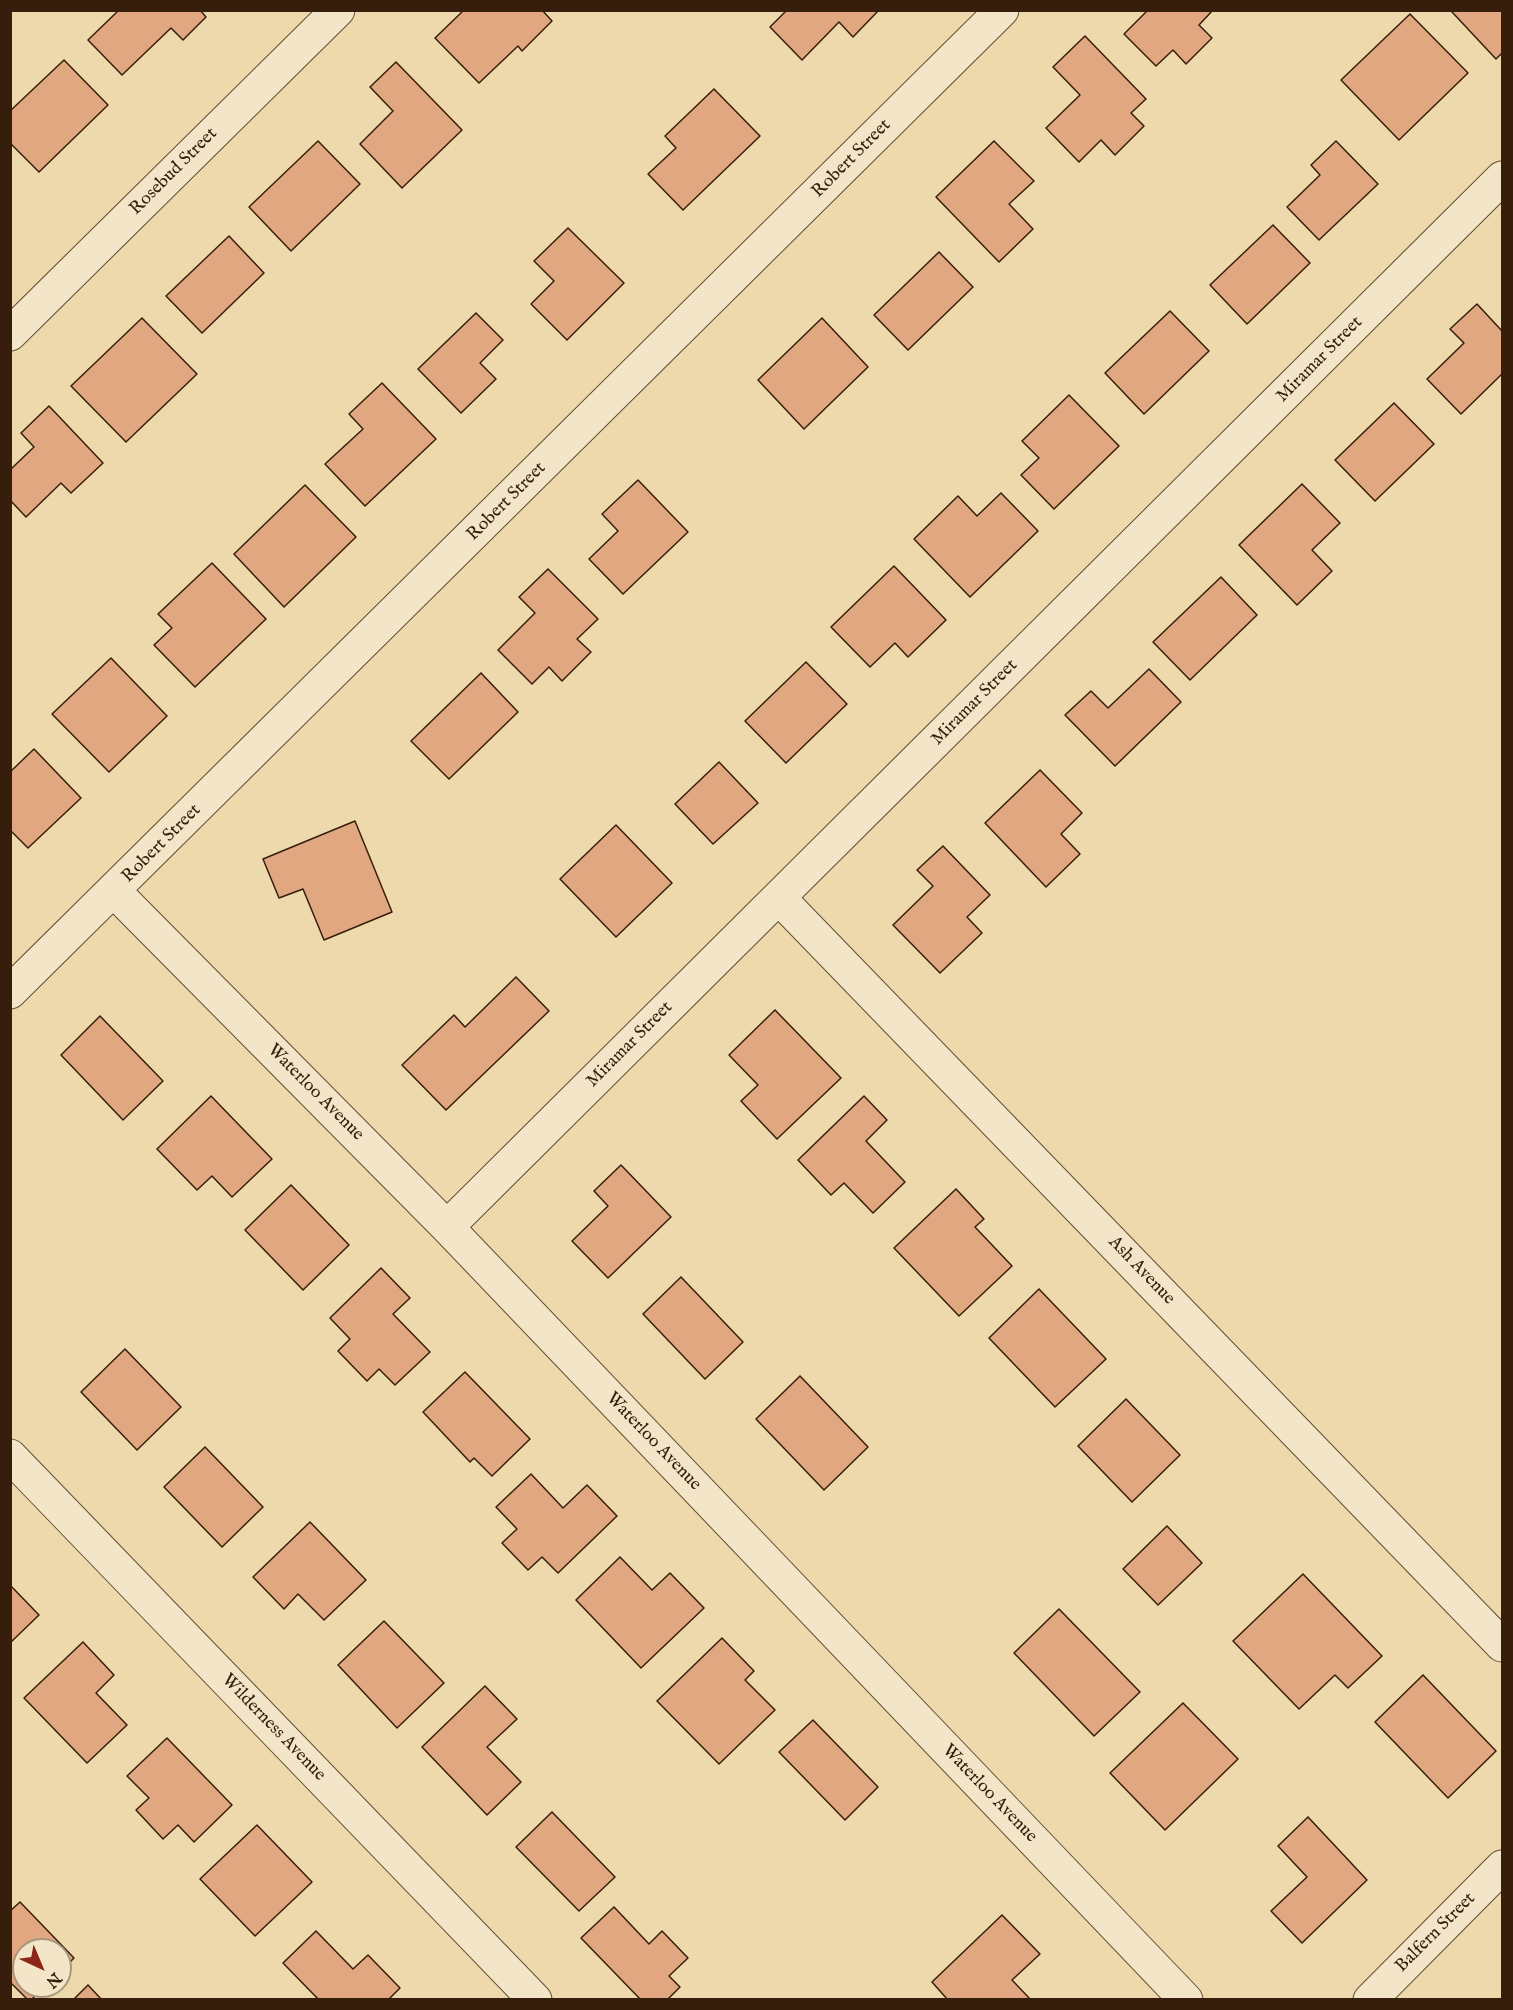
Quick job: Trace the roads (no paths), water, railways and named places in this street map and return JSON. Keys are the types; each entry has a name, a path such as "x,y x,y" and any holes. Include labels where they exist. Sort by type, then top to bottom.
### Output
{"street":[{"name":"Rosebud Street","path":"10,334 338,10"},
{"name":"Robert Street","path":"10,992 1002,10"},
{"name":"Miramar Street","path":"447,1227 1503,178"},
{"name":"Waterloo Avenue","path":"114,891 447,1227 1186,2000"},
{"name":"Ash Avenue","path":"779,898 1503,1645"},
{"name":"Wilderness Avenue","path":"10,1456 535,2000"},
{"name":"Balfern Street","path":"1370,2000 1503,1867"}]}
